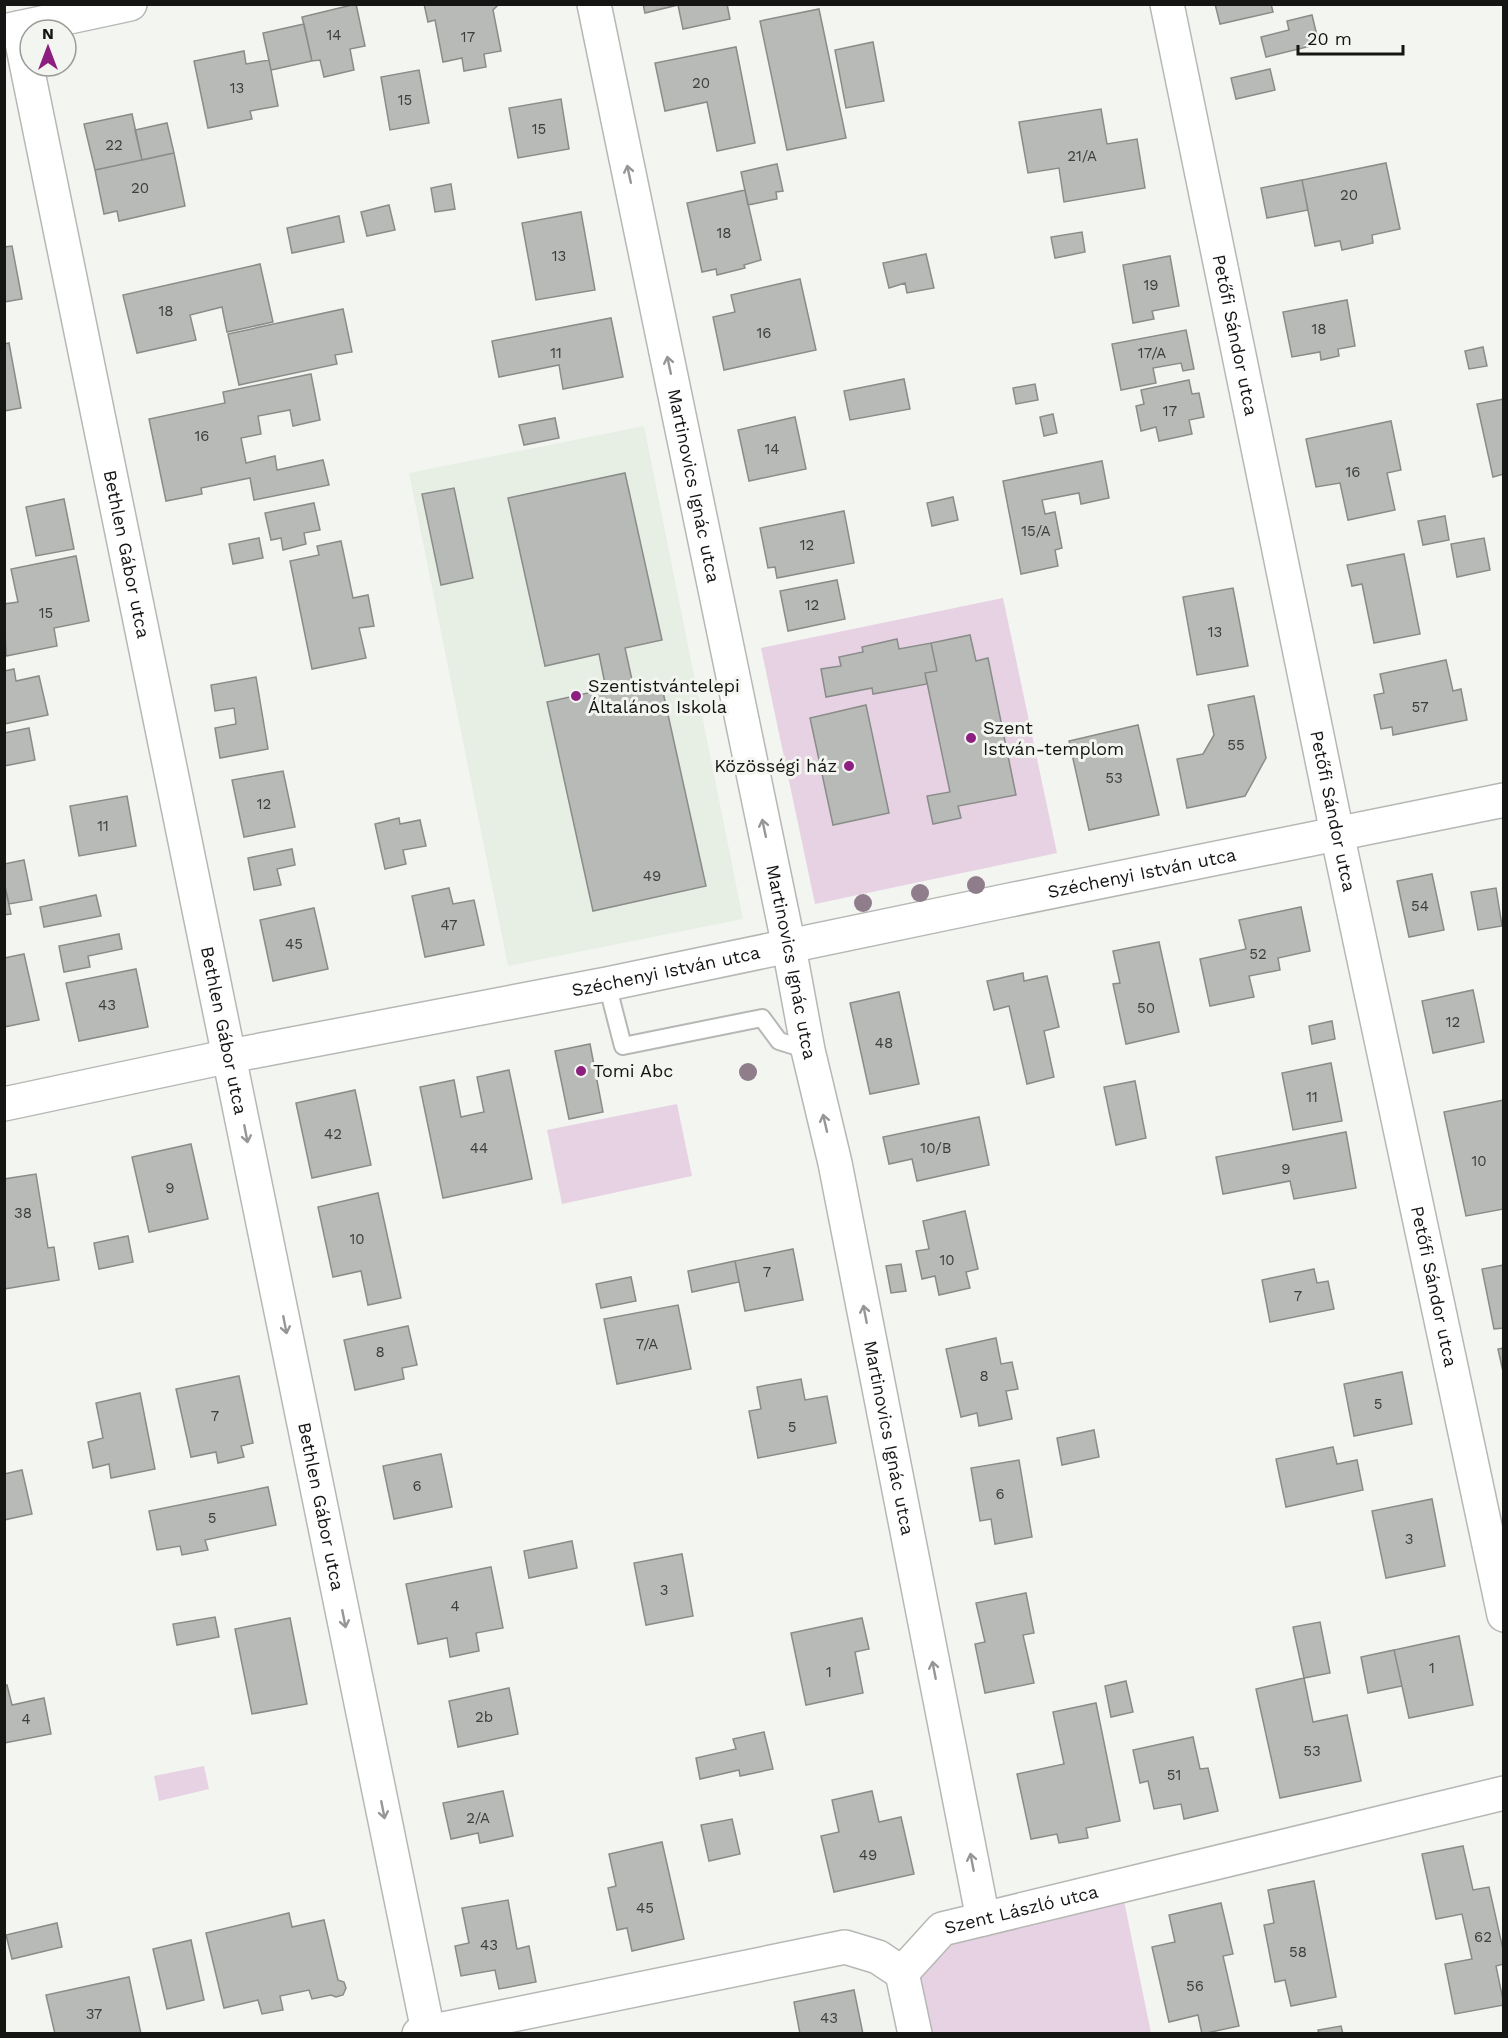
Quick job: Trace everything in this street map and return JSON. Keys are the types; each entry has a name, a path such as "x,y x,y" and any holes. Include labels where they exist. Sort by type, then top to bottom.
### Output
{"street":[{"path":"12,30 130,4"},
{"name":"Martinovics Ignác utca","path":"594,4 789,947 808,1050 835,1163 983,1919"},
{"name":"Petőfi Sándor utca","path":"1167,4 1337,833 1503,1615"},
{"name":"Bethlen Gábor utca","path":"12,30 230,1056 424,2032"},
{"name":"Széchenyi István utca","path":"4,1104 230,1056 608,984 1503,800"},
{"name":"Szent László utca","path":"902,1973 942,1929 1503,1793"},
{"path":"424,2032 844,1947 878,1957 902,1973 915,2034"}],"lane":[{"path":"608,984 622,1046 762,1018 779,1041 808,1050"}],"shaded area":[{"name":"Szentistvántelepi Általános Iskola","path":"644,426 743,919 508,966 409,473"},
{"path":"1003,598 1057,853 815,904 761,648"},
{"path":"677,1104 692,1176 562,1204 547,1130"},
{"path":"204,1766 209,1789 159,1801 154,1776"},
{"path":"1121,1886 1151,2033 915,2033 902,1973 942,1929"}],"building":[{"path":"356,4 365,46 350,49 354,70 324,77 320,60 312,61 302,17"},
{"path":"424,4 499,4 493,10 501,51 484,54 486,67 464,71 462,58 443,62 435,20 428,22"},
{"path":"643,4 727,4 730,19 683,29 678,5 645,13"},
{"path":"1215,4 1271,4 1273,12 1220,24"},
{"path":"819,9 846,138 787,150 760,21"},
{"path":"1312,15 1319,44 1266,57 1261,37 1289,30 1287,21"},
{"path":"304,24 312,61 271,70 263,33"},
{"path":"873,42 884,101 846,108 835,50"},
{"path":"736,47 755,143 717,151 707,102 665,111 655,63"},
{"path":"244,51 246,64 269,60 278,106 250,111 252,119 208,128 194,61"},
{"path":"1270,69 1275,90 1236,99 1231,78"},
{"path":"419,70 429,123 390,130 381,77"},
{"path":"561,99 569,149 518,158 509,108"},
{"path":"1101,109 1107,144 1137,139 1145,188 1064,202 1059,168 1028,173 1019,122"},
{"path":"132,114 142,160 95,170 84,124"},
{"path":"167,123 174,153 142,160 135,130"},
{"path":"174,153 185,206 119,221 117,211 104,214 95,170"},
{"path":"1386,163 1400,229 1372,235 1373,243 1342,250 1340,241 1315,246 1302,180"},
{"path":"777,164 783,191 776,192 777,199 748,205 741,172"},
{"path":"1302,180 1308,210 1267,218 1261,188"},
{"path":"451,184 455,209 435,212 431,188"},
{"path":"745,190 761,260 744,265 745,268 717,275 716,269 702,272 687,203"},
{"path":"389,205 395,230 367,236 361,212"},
{"path":"581,212 595,290 536,300 522,223"},
{"path":"339,216 344,242 292,253 287,228"},
{"path":"1082,232 1085,252 1055,258 1051,237"},
{"path":"12,246 22,299 4,302 4,247"},
{"path":"926,254 934,288 907,293 905,283 889,288 883,263"},
{"path":"1170,256 1179,306 1152,311 1154,319 1133,323 1123,265"},
{"path":"260,264 273,322 227,332 222,307 190,315 196,340 137,353 123,295"},
{"path":"800,279 816,350 724,370 713,317 735,312 731,295"},
{"path":"1347,300 1355,346 1338,349 1339,356 1321,360 1320,352 1292,357 1283,312"},
{"path":"343,309 352,352 335,355 337,364 239,385 228,334"},
{"path":"611,318 623,377 563,389 559,365 499,377 492,341"},
{"path":"1186,330 1194,369 1183,371 1181,363 1153,368 1156,383 1121,390 1112,344"},
{"path":"9,343 21,408 4,411 4,344"},
{"path":"1483,347 1487,366 1469,369 1465,351"},
{"path":"311,374 320,420 293,426 290,410 258,416 261,434 241,438 246,463 275,456 277,470 323,460 329,485 254,500 250,478 201,488 202,494 166,501 149,419 225,403 223,392"},
{"path":"904,379 910,409 850,420 844,391"},
{"path":"1189,380 1192,394 1199,393 1204,417 1189,420 1192,434 1159,441 1156,427 1141,431 1136,406 1144,404 1141,390"},
{"path":"1035,384 1038,400 1016,404 1013,388"},
{"path":"1504,399 1504,474 1493,477 1477,404"},
{"path":"1053,414 1057,433 1044,436 1040,417"},
{"path":"795,417 806,469 749,481 738,430"},
{"path":"555,418 559,438 524,445 519,425"},
{"path":"1391,421 1401,470 1387,473 1395,510 1348,520 1340,483 1316,487 1306,439"},
{"path":"1102,461 1109,498 1081,504 1079,493 1042,500 1045,514 1055,512 1062,548 1055,550 1058,566 1021,574 1003,481"},
{"name":"Szentistvántelepi Általános Iskola","path":"625,473 662,640 625,648 634,689 661,683 706,886 593,911 547,702 606,689 599,654 545,666 508,498"},
{"path":"454,488 473,578 441,585 422,494"},
{"path":"953,497 958,520 932,526 927,503"},
{"path":"64,499 74,549 36,556 26,507"},
{"path":"314,503 320,530 304,533 306,544 283,550 281,538 271,540 265,513"},
{"path":"844,511 854,563 777,578 775,567 768,568 760,528"},
{"path":"1445,516 1449,540 1423,545 1418,521"},
{"path":"259,538 263,558 233,564 229,544"},
{"path":"1484,538 1490,570 1457,577 1451,544"},
{"path":"341,541 353,598 368,595 374,626 359,628 366,658 312,669 290,561 319,555 317,546"},
{"path":"1404,554 1420,634 1374,643 1362,584 1352,586 1347,565"},
{"path":"76,556 89,621 54,628 57,646 6,656 4,604 18,602 11,569"},
{"path":"837,580 845,619 788,631 780,591"},
{"path":"1233,588 1248,666 1197,675 1183,597"},
{"name":"Szent István-templom","path":"970,635 976,661 988,658 1016,795 958,806 961,818 933,824 927,796 950,792 925,673 937,671 931,643"},
{"path":"897,639 899,649 931,643 937,671 925,673 927,684 873,694 872,688 826,697 821,669 841,666 839,657 863,652 862,647"},
{"path":"1446,660 1453,691 1461,689 1467,720 1393,735 1392,727 1381,729 1374,695 1384,693 1380,674"},
{"path":"14,669 16,681 39,676 48,715 4,724 4,671"},
{"path":"256,677 268,749 220,758 215,728 236,724 234,708 215,711 211,685"},
{"path":"1254,696 1266,758 1245,796 1187,808 1177,759 1203,754 1214,735 1208,705"},
{"name":"Közösségi ház","path":"866,705 889,813 833,825 810,718"},
{"path":"1138,725 1159,815 1089,830 1069,741"},
{"path":"29,728 35,760 4,766 4,733"},
{"path":"283,771 295,827 244,837 232,780"},
{"path":"127,796 136,846 79,856 70,806"},
{"path":"399,818 400,824 420,820 426,846 403,850 406,864 385,869 375,824"},
{"path":"292,849 295,865 277,869 281,885 254,890 248,858"},
{"path":"24,860 32,900 9,904 4,882 4,864"},
{"path":"1432,874 1444,930 1409,937 1397,881"},
{"path":"4,882 11,914 4,915"},
{"path":"449,888 453,904 474,900 484,945 425,957 412,896"},
{"path":"1496,888 1502,926 1478,930 1471,892"},
{"path":"96,895 101,916 44,927 40,907"},
{"path":"1301,907 1310,951 1278,958 1280,970 1249,976 1254,997 1210,1006 1200,959 1246,949 1239,920"},
{"path":"314,908 328,969 273,981 260,920"},
{"path":"119,934 122,949 88,956 90,967 64,972 59,946"},
{"path":"1159,942 1179,1032 1126,1044 1113,984 1120,983 1113,951"},
{"path":"24,954 39,1020 4,1027 4,958"},
{"path":"136,969 148,1027 79,1041 66,983"},
{"path":"1023,973 1024,981 1047,976 1059,1027 1044,1031 1054,1077 1027,1084 1009,1006 994,1010 987,981"},
{"path":"1473,990 1484,1042 1433,1053 1422,1001"},
{"path":"899,992 919,1084 870,1094 850,1003"},
{"path":"1332,1021 1335,1039 1312,1044 1309,1026"},
{"path":"590,1044 603,1112 569,1119 555,1051"},
{"path":"1331,1063 1342,1121 1293,1130 1282,1073"},
{"path":"509,1070 532,1179 443,1198 420,1087 454,1080 461,1117 484,1112 477,1077"},
{"path":"1135,1081 1146,1138 1116,1145 1104,1087"},
{"path":"355,1090 371,1165 312,1178 296,1103"},
{"path":"1504,1100 1504,1209 1466,1216 1444,1112"},
{"path":"979,1117 989,1165 917,1181 912,1159 889,1164 883,1137"},
{"path":"1346,1132 1356,1188 1294,1199 1290,1181 1223,1194 1216,1157"},
{"path":"191,1144 208,1219 149,1232 132,1157"},
{"path":"36,1174 48,1248 54,1247 59,1280 4,1289 4,1179"},
{"path":"378,1193 401,1298 368,1305 361,1271 333,1277 318,1207"},
{"path":"965,1211 978,1269 966,1272 970,1288 939,1295 935,1276 922,1279 916,1251 929,1249 923,1221"},
{"path":"128,1236 133,1262 99,1269 94,1243"},
{"path":"793,1249 803,1300 745,1311 735,1261"},
{"path":"735,1261 739,1282 692,1292 688,1271"},
{"path":"901,1264 906,1291 891,1293 886,1266"},
{"path":"1504,1265 1504,1328 1494,1329 1482,1269"},
{"path":"1314,1269 1317,1283 1328,1281 1334,1309 1270,1322 1262,1280"},
{"path":"631,1277 636,1301 601,1308 596,1284"},
{"path":"678,1305 691,1369 617,1384 604,1319"},
{"path":"408,1326 417,1365 402,1368 404,1379 355,1390 344,1340"},
{"path":"996,1338 1001,1364 1012,1362 1018,1389 1006,1391 1012,1419 979,1426 977,1413 961,1417 946,1349"},
{"path":"1504,1348 1504,1376 1498,1349"},
{"path":"1402,1372 1412,1424 1354,1436 1344,1384"},
{"path":"239,1376 253,1443 241,1446 244,1457 218,1463 216,1452 191,1457 176,1389"},
{"path":"801,1379 805,1400 827,1396 836,1443 758,1458 749,1411 761,1409 757,1387"},
{"path":"140,1393 155,1469 111,1478 109,1464 93,1468 88,1442 103,1438 96,1403"},
{"path":"1094,1430 1099,1457 1062,1465 1057,1438"},
{"path":"1333,1447 1337,1464 1357,1460 1363,1490 1286,1507 1276,1459"},
{"path":"441,1454 452,1507 394,1519 383,1466"},
{"path":"1019,1460 1032,1537 995,1544 991,1519 980,1521 971,1468"},
{"path":"22,1470 32,1514 4,1520 4,1474"},
{"path":"268,1487 276,1525 205,1540 208,1550 182,1555 180,1546 157,1550 149,1511"},
{"path":"1432,1499 1445,1566 1386,1578 1372,1511"},
{"path":"572,1541 577,1568 529,1578 524,1551"},
{"path":"682,1554 693,1616 646,1625 634,1563"},
{"path":"491,1567 503,1628 476,1633 479,1651 450,1657 447,1638 418,1644 406,1584"},
{"path":"1026,1593 1034,1633 1023,1635 1034,1683 985,1693 975,1644 985,1642 976,1603"},
{"path":"215,1617 219,1637 177,1645 173,1624"},
{"path":"290,1618 307,1704 252,1714 235,1629"},
{"path":"862,1618 869,1649 855,1652 863,1693 806,1705 791,1633"},
{"path":"1320,1622 1330,1673 1304,1678 1293,1627"},
{"path":"1459,1636 1473,1705 1409,1718 1394,1650"},
{"path":"1394,1650 1402,1686 1368,1693 1361,1657"},
{"path":"1304,1678 1313,1722 1347,1715 1361,1781 1280,1798 1256,1689"},
{"path":"1126,1681 1133,1712 1111,1717 1105,1686"},
{"path":"4,1685 7,1685 12,1705 44,1698 51,1734 4,1743"},
{"path":"509,1688 518,1734 458,1747 449,1701"},
{"path":"1096,1703 1120,1821 1086,1828 1088,1838 1059,1843 1057,1834 1031,1839 1017,1774 1064,1764 1053,1712"},
{"path":"764,1732 773,1769 740,1776 739,1770 700,1779 696,1758 736,1749 733,1739"},
{"path":"1193,1737 1200,1769 1208,1768 1218,1811 1184,1819 1181,1804 1154,1809 1148,1781 1140,1783 1133,1750"},
{"path":"503,1791 513,1836 480,1843 478,1833 451,1839 443,1803"},
{"path":"872,1791 879,1822 901,1817 914,1874 834,1892 821,1836 839,1832 832,1800"},
{"path":"732,1819 740,1854 709,1861 701,1825"},
{"path":"662,1842 684,1939 632,1951 627,1928 617,1930 608,1888 616,1886 609,1854"},
{"path":"1463,1846 1473,1890 1489,1887 1504,1954 1504,1964 1496,1966 1504,2005 1455,2014 1445,1964 1472,1959 1462,1914 1436,1919 1422,1854"},
{"path":"1314,1881 1336,1997 1291,2006 1285,1980 1275,1982 1264,1925 1274,1923 1268,1890"},
{"path":"508,1900 517,1949 529,1946 536,1982 499,1989 495,1970 461,1976 455,1946 469,1943 462,1908"},
{"path":"1221,1903 1233,1954 1223,1956 1239,2026 1202,2034 1198,2015 1169,2022 1152,1947 1175,1942 1169,1915"},
{"path":"289,1913 292,1927 324,1920 338,1980 344,1982 346,1988 343,1995 312,1999 309,1990 280,1996 283,2010 262,2014 258,2000 224,2008 206,1933"},
{"path":"57,1923 62,1947 12,1959 6,1935"},
{"path":"191,1940 204,2000 167,2009 153,1949"},
{"path":"129,1977 141,2034 55,2034 46,1995"},
{"path":"854,1990 863,2034 800,2034 794,2002"},
{"path":"1341,2026 1343,2034 1319,2034 1318,2030"}],"place":[{"name":"Szentistvántelepi Általános Iskola","path":"576,696"},
{"name":"Szent István-templom","path":"971,738"},
{"name":"Közösségi ház","path":"849,766"},
{"name":"Tomi Abc","path":"581,1071"}]}
